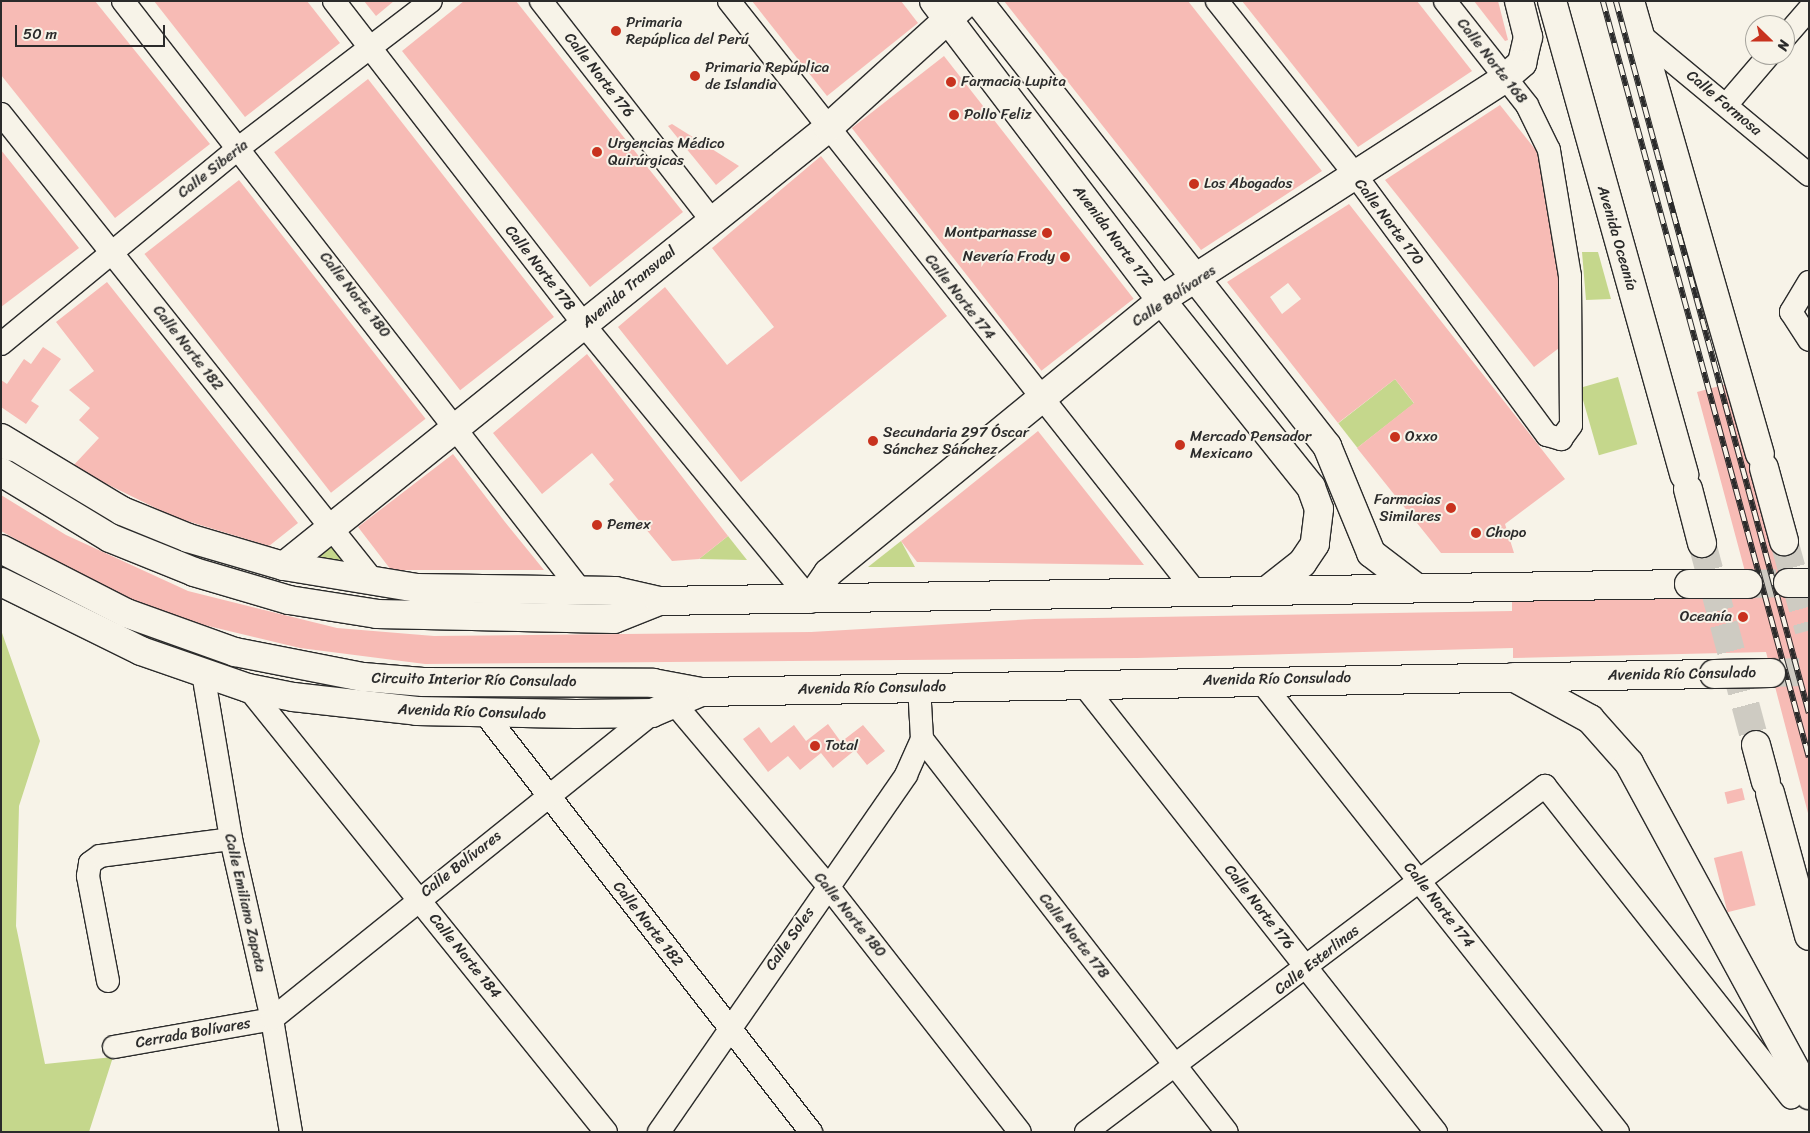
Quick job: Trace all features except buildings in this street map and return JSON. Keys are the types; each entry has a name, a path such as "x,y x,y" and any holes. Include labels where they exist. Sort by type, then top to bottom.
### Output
{"main road":[{"path":"978,1 1327,446 1372,553 1414,586"},
{"name":"Calle Bolívares","path":"810,599 828,573 1038,397 1161,300 1196,280 1506,78 1522,63 1528,37 1520,1"},
{"name":"Avenida Oceanía","path":"1552,1 1702,543"},
{"path":"1630,1 1784,541"},
{"name":"Avenida Transvaal","path":"284,566 584,325 712,219 828,128 950,8"},
{"name":"Avenida Norte 172","path":"950,8 1161,300 1305,477 1316,497 1320,521 1315,544 1302,563 1269,589"},
{"path":"5,443 122,511 188,538 284,566 376,583 450,590 615,591 660,600 810,599 1414,586 1748,584"},
{"path":"1,472 66,514 155,558 246,589 305,603 406,615 614,619 660,600"},
{"name":"Circuito Interior Río Consulado","path":"1,549 126,613 236,652 299,666 423,682 653,683 701,692"},
{"name":"Avenida Río Consulado","path":"1,582 102,634 203,673 248,688 353,706 486,714 663,708 701,692 1259,679 1771,673"},
{"path":"1510,675 1590,719 1629,762 1800,1097"},
{"path":"1756,745 1809,936"}],"street":[{"name":"Calle Norte 180","path":"123,1 240,147 457,426 582,592"},
{"name":"Calle Norte 178","path":"334,1 584,325 810,599"},
{"name":"Calle Siberia","path":"1,344 111,250 240,147 372,49 431,1"},
{"name":"Calle Norte 176","path":"541,1 712,219"},
{"name":"Calle Norte 174","path":"729,1 1038,397 1194,590"},
{"name":"Calle Norte 170","path":"1217,1 1356,176 1547,435 1561,439"},
{"name":"Calle Norte 168","path":"1445,1 1527,105 1549,150 1570,276 1571,425 1561,439"},
{"path":"1795,25 1809,9"},
{"name":"Calle Formosa","path":"1638,33 1727,104 1809,175"},
{"path":"1727,104 1760,65"},
{"name":"Calle Norte 182","path":"1,114 111,250 330,528 376,583"},
{"path":"1809,282 1791,312 1809,340"},
{"name":"Calle Emiliano Zapata","path":"203,673 231,839 272,1019 291,1132"},
{"name":"Calle Norte 174","path":"1259,679 1618,1132"},
{"name":"Calle Norte 176","path":"1082,683 1436,1132"},
{"name":"Calle Soles","path":"659,1132 728,1027 906,775 922,739 920,686"},
{"name":"Calle Norte 184","path":"248,688 606,1132"},
{"name":"Calle Norte 180","path":"663,708 827,885 1020,1132"},
{"name":"Calle Bolívares","path":"272,1019 418,897 663,708"},
{"name":"Calle Norte 182","path":"486,714 811,1132"},
{"name":"Calle Norte 178","path":"922,739 1226,1132"},
{"name":"Calle Esterlinas","path":"1086,1132 1176,1068 1545,786 1800,1097"},
{"path":"108,981 88,876 90,863 100,856 231,839"},
{"name":"Cerrada Bolívares","path":"114,1047 272,1019"}],"green space":[{"path":"1582,252 1598,252 1611,299 1586,300"},
{"path":"1618,377 1637,444 1599,455 1580,388"},
{"path":"1395,379 1414,403 1357,448 1338,423"},
{"path":"728,536 747,560 699,559"},
{"path":"901,541 915,567 868,567"},
{"path":"331,546 348,565 316,559"},
{"path":"1,630 40,741 19,806 16,926 45,1064 113,1057 89,1132 1,1132"}],"tunnel":[{"path":"1784,541 1809,631"},
{"path":"1702,543 1756,745"},
{"path":"1748,584 1788,583"},
{"path":"1771,673 1809,672"}],"railway":[{"path":"1603,1 1809,757"},
{"path":"1616,1 1809,713"}],"place":[{"name":"Primaria Repúplica del Perú","path":"616,31"},
{"name":"Primaria Repúplica de Islandia","path":"695,76"},
{"name":"Farmacia Lupita","path":"951,82"},
{"name":"Pollo Feliz","path":"954,115"},
{"name":"Urgencias Médico Quirúrgicas","path":"597,152"},
{"name":"Los Abogados","path":"1194,184"},
{"name":"Montparnasse","path":"1047,233"},
{"name":"Nevería Frody","path":"1065,257"},
{"name":"Oxxo","path":"1395,437"},
{"name":"Secundaria 297 Óscar Sánchez Sánchez","path":"873,441"},
{"name":"Mercado Pensador Mexicano","path":"1180,445"},
{"name":"Farmacias Similares","path":"1451,508"},
{"name":"Pemex","path":"597,525"},
{"name":"Chopo","path":"1476,533"},
{"name":"Oceanía","path":"1743,617"},
{"name":"Total","path":"815,746"}]}
